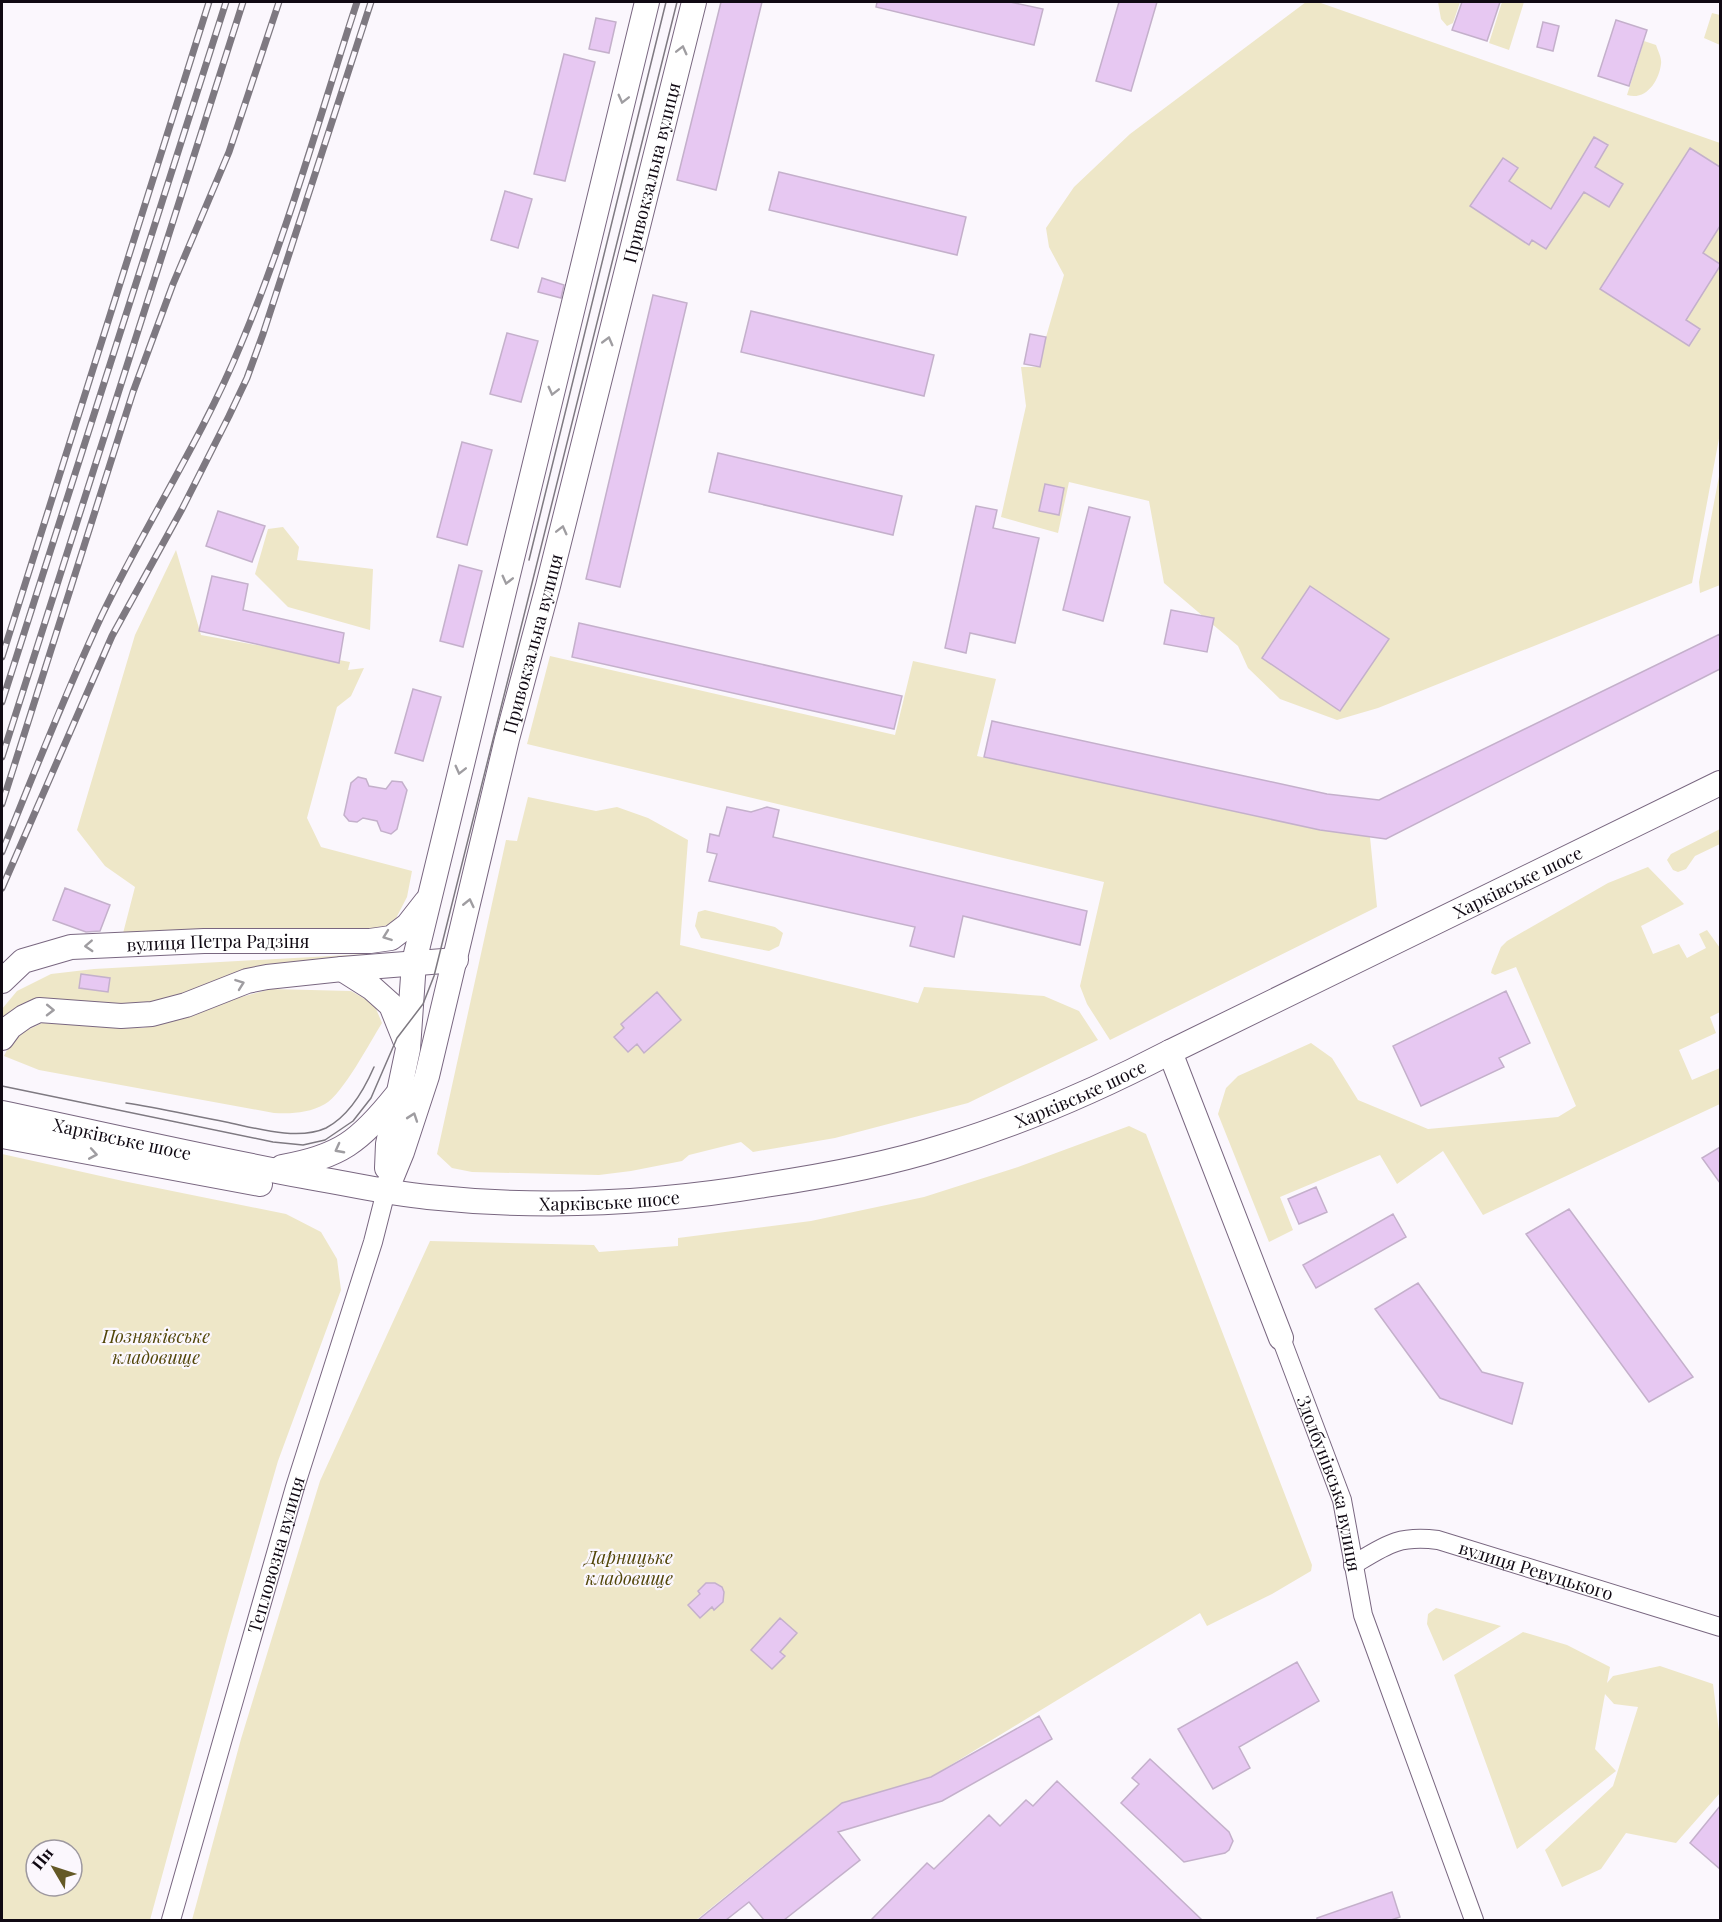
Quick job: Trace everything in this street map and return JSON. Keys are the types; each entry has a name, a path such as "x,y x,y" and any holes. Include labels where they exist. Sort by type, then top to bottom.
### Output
{"main road":[{"name":"Привокзальна вулиця","path":"386,1191 388,1144 408,1049 414,962 647,2"},
{"name":"Привокзальна вулиця","path":"386,1191 402,1152 427,1076 507,739 548,586 694,2"},
{"name":"Харківське шосе","path":"2,1136 37,1132 268,1169 386,1191 427,1197 521,1204 577,1205 633,1202 693,1196 815,1177 940,1148 1002,1128 1103,1086 1720,783"},
{"name":"вулиця Петра Радзіня","path":"2,981 23,961 72,947 204,941 370,941 391,938 408,925 430,898"},
{"name":"вулиця Петра Радзіня","path":"2,1038 10,1027 39,1010 121,1016 152,1014 186,1005 247,981 342,969 456,960"},
{"path":"342,969 372,987 392,1005 408,1049"},
{"name":"Здолбунівська вулиця","path":"1170,1052 1281,1338"},
{"name":"Привокзальна вулиця","path":"268,1169 310,1162 339,1150 367,1130 397,1096"},
{"name":"Харківське шосе","path":"2,1113 37,1132 353,1200 386,1191"}],"street":[{"name":"Тепловозна вулиця","path":"171,1920 295,1487 373,1242 386,1191"},
{"name":"Здолбунівська вулиця","path":"1281,1338 1342,1500 1363,1615 1474,1920"},
{"name":"вулиця Ревуцького","path":"1353,1565 1384,1546 1402,1539 1418,1537 1438,1540 1720,1627"}],"green space":[{"path":"1306,2 1318,2 1720,143 1720,433 1692,583 1378,708 1337,720 1280,699 1248,668 1238,646 1164,583 1149,501 1069,482 1058,533 1001,517 1026,406 1021,367 1040,367 1064,275 1049,247 1046,228 1074,187 1130,134"},
{"path":"1438,2 1460,2 1453,23 1447,26 1441,19"},
{"path":"1502,2 1524,2 1509,50 1489,43"},
{"path":"1712,13 1720,15 1720,45 1704,38"},
{"path":"1644,41 1656,45 1661,59 1658,77 1646,92 1634,96 1627,95"},
{"path":"1720,471 1720,585 1700,593 1699,582"},
{"path":"283,527 299,547 297,560 373,569 370,630 288,607 255,574 268,529"},
{"path":"176,550 201,635 350,662 348,670 364,668 351,696 337,707 307,818 321,847 412,871 407,897 393,924 362,931 121,941 135,887 105,866 77,830 135,635"},
{"path":"550,656 895,735 913,661 996,679 977,756 1370,837 1377,907 1110,1040 1087,1004 1080,986 1104,882 527,744"},
{"path":"528,797 596,811 617,807 648,818 688,840 680,945 918,1003 924,987 1044,996 1079,1011 1098,1040 968,1103 835,1138 753,1152 741,1142 689,1155 682,1161 599,1175 472,1172 452,1168 437,1154 506,840 517,841"},
{"path":"1720,829 1720,844 1695,856 1686,869 1678,872 1673,870 1667,860 1671,854"},
{"path":"1648,867 1684,904 1641,926 1653,954 1679,944 1687,958 1706,948 1699,934 1707,930 1720,948 1720,1012 1710,1017 1716,1033 1679,1050 1692,1080 1720,1068 1720,1104 1483,1215 1443,1151 1397,1184 1380,1155 1280,1197 1293,1230 1269,1242 1218,1114 1226,1088 1238,1076 1311,1043 1332,1058 1358,1100 1428,1129 1558,1117 1576,1106 1516,967 1495,975 1491,973 1492,969 1501,947 1507,941 1608,883"},
{"path":"705,910 775,927 783,933 779,946 769,951 701,938 695,926 698,912"},
{"path":"366,954 367,963 171,1006 2,1023 2,1009 17,991 51,974 94,969"},
{"path":"271,989 351,991 374,1004 382,1023 340,1090 325,1104 307,1111 274,1113 39,1070 4,1056 21,1033 42,1023 142,1028 166,1023 222,1002"},
{"name":"Дарницьке кладовище","path":"1129,1126 1146,1134 1312,1565 1311,1571 1272,1594 1207,1626 1200,1613 931,1777 840,1804 696,1920 192,1920 241,1739 320,1481 430,1241 594,1245 599,1252 678,1246 678,1238 811,1221 924,1197 1015,1168"},
{"name":"Позняківське кладовище","path":"2,1154 286,1214 321,1232 337,1259 341,1290 278,1461 150,1920 2,1920"},
{"path":"1436,1608 1501,1626 1443,1661 1427,1624 1428,1614"},
{"path":"1523,1632 1567,1645 1610,1667 1607,1683 1613,1676 1660,1666 1713,1684 1720,1740 1720,1793 1676,1843 1626,1833 1601,1869 1562,1887 1545,1850 1613,1786 1638,1707 1614,1704 1605,1694 1595,1749 1616,1771 1517,1849 1454,1675"}],"building":[{"path":"721,2 762,2 716,190 677,180"},
{"path":"877,2 1010,2 1043,9 1034,45 876,7"},
{"path":"1119,2 1157,2 1131,91 1096,81"},
{"path":"1462,2 1500,2 1487,41 1452,30"},
{"path":"596,18 616,22 609,53 589,49"},
{"path":"1616,20 1647,30 1629,86 1598,76"},
{"path":"1543,22 1559,26 1553,51 1537,47"},
{"path":"564,54 595,62 565,181 534,174"},
{"path":"1594,137 1608,145 1595,167 1623,184 1609,207 1584,192 1546,249 1532,240 1529,245 1470,206 1503,158 1518,168 1509,181 1551,209"},
{"path":"1690,148 1720,167 1720,226 1703,253 1720,266 1686,320 1700,329 1689,346 1600,289"},
{"path":"779,172 966,217 957,255 769,210"},
{"path":"505,191 532,199 518,248 491,240"},
{"path":"542,278 564,285 561,298 538,292"},
{"path":"653,295 687,303 620,587 586,579"},
{"path":"751,311 934,355 924,396 741,352"},
{"path":"507,333 538,341 521,402 490,394"},
{"path":"1030,334 1046,337 1040,367 1024,364"},
{"path":"462,442 492,450 467,545 437,537"},
{"path":"718,453 902,496 893,535 709,492"},
{"path":"1045,484 1064,488 1059,515 1039,511"},
{"path":"976,506 997,510 993,528 1039,538 1015,643 970,633 966,653 945,648"},
{"path":"1089,507 1130,517 1103,621 1063,610"},
{"path":"218,511 265,526 252,562 206,546"},
{"path":"459,565 482,571 463,647 440,641"},
{"path":"212,576 248,584 243,610 344,633 339,663 199,631"},
{"path":"1310,586 1389,639 1340,711 1262,658"},
{"path":"1171,610 1214,618 1207,652 1164,644"},
{"path":"579,623 902,696 894,729 572,657"},
{"path":"1720,634 1720,669 1386,839 1320,830 984,757 992,721 1327,794 1379,800"},
{"path":"413,689 441,697 423,761 395,753"},
{"path":"358,777 366,779 369,786 386,789 392,781 402,782 407,790 397,829 391,834 381,831 377,821 363,818 357,822 349,821 344,815 351,783"},
{"path":"727,807 751,812 767,807 779,810 773,837 1087,911 1080,945 963,916 954,957 910,946 915,927 709,881 717,854 707,852 710,834 719,836"},
{"path":"65,888 110,905 100,931 86,932 53,920"},
{"path":"81,974 110,978 108,992 79,988"},
{"path":"1506,991 1530,1043 1499,1058 1504,1067 1421,1106 1393,1046"},
{"path":"657,992 681,1020 644,1053 637,1044 628,1052 614,1037 624,1028 621,1024"},
{"path":"1720,1147 1720,1183 1702,1158"},
{"path":"1316,1187 1327,1212 1299,1224 1288,1199"},
{"path":"1569,1209 1693,1377 1649,1402 1526,1234"},
{"path":"1393,1214 1406,1237 1316,1288 1303,1265"},
{"path":"1418,1283 1482,1372 1523,1383 1512,1424 1440,1398 1375,1309"},
{"path":"706,1583 715,1583 722,1587 723,1602 714,1610 712,1607 700,1618 688,1605 700,1594 698,1591"},
{"path":"780,1618 797,1633 780,1652 785,1656 772,1669 751,1650"},
{"path":"1297,1662 1319,1701 1239,1747 1250,1768 1213,1789 1178,1729"},
{"path":"1039,1716 1052,1739 942,1801 838,1832 860,1860 784,1920 764,1920 749,1902 726,1920 698,1920 842,1803 931,1777"},
{"path":"1150,1759 1229,1832 1233,1841 1229,1850 1225,1853 1184,1862 1121,1803 1139,1784 1132,1778"},
{"path":"1057,1781 1202,1920 871,1920 927,1863 934,1869 989,1815 1000,1826 1026,1800 1033,1806"},
{"path":"1720,1806 1720,1869 1690,1843"},
{"path":"1392,1892 1400,1917 1391,1920 1317,1920 1317,1918"}],"tram line":[{"path":"529,560 666,2"},
{"path":"2,1086 273,1142 303,1145 325,1140 353,1121 371,1098 397,1038 423,1004 434,976 677,2"},
{"path":"126,1103 276,1132 315,1132 326,1128 342,1117 366,1085 374,1067"}],"railway":[{"path":"2,657 209,2"},
{"path":"2,702 226,2"},
{"path":"2,757 243,2"},
{"path":"2,804 133,392 173,284 229,152 279,2"},
{"path":"2,852 62,704 101,617 209,414 241,344 288,218 357,2"},
{"path":"2,888 112,636 182,509 247,378 371,2"}]}
